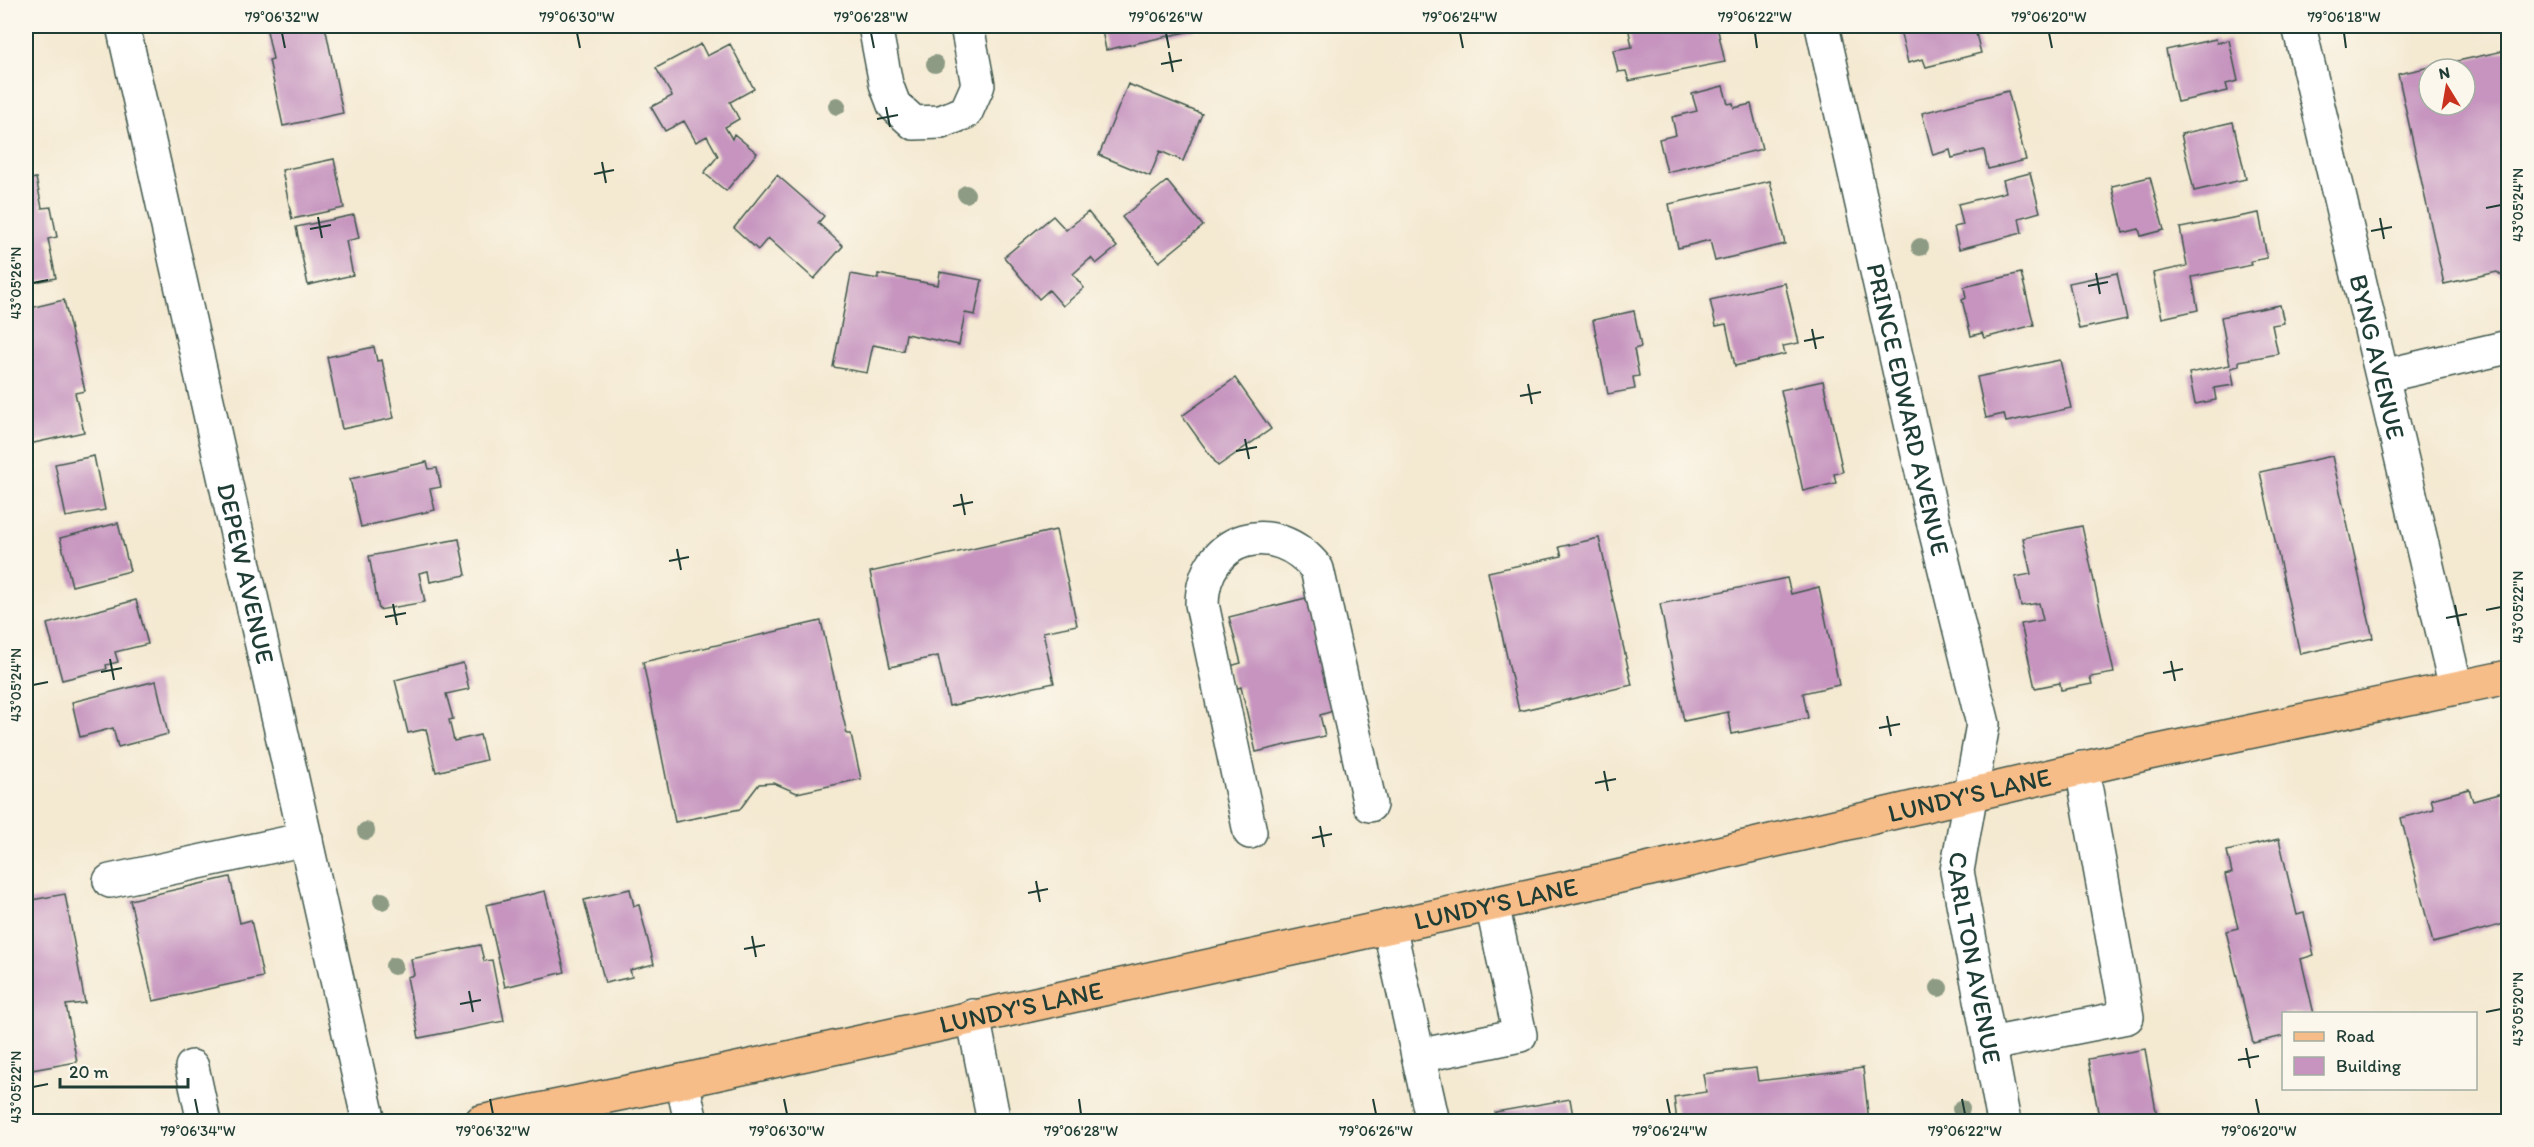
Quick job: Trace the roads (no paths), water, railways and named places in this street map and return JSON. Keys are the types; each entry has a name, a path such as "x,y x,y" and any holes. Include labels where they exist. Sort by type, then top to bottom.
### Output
{"main road":[{"name":"LUNDY'S LANE","path":"481,1122 682,1081 1492,904 2082,768 2456,688 2508,680"}],"street":[{"name":"DEPEW AVENUE","path":"123,26 369,1122"},
{"path":"875,26 886,84 894,105 914,123 940,123 966,112 978,85 967,26"},
{"name":"PRINCE EDWARD AVENUE","path":"1821,26 1933,521 1983,724 1971,794"},
{"name":"BYNG AVENUE","path":"2300,26 2456,688"},
{"path":"2383,376 2508,347"},
{"path":"1250,832 1203,615 1202,596 1204,578 1215,560 1230,546 1253,539 1278,540 1289,544 1317,568 1370,805"},
{"path":"1990,1044 2127,1017 2082,768"},
{"name":"CARLTON AVENUE","path":"1971,794 1957,871 2004,1122"},
{"path":"110,880 306,839"},
{"path":"1418,1056 1520,1035 1492,904"},
{"path":"1389,926 1433,1122"},
{"path":"973,1016 994,1122"},
{"path":"192,1067 204,1122"},
{"path":"682,1081 691,1122"}]}
